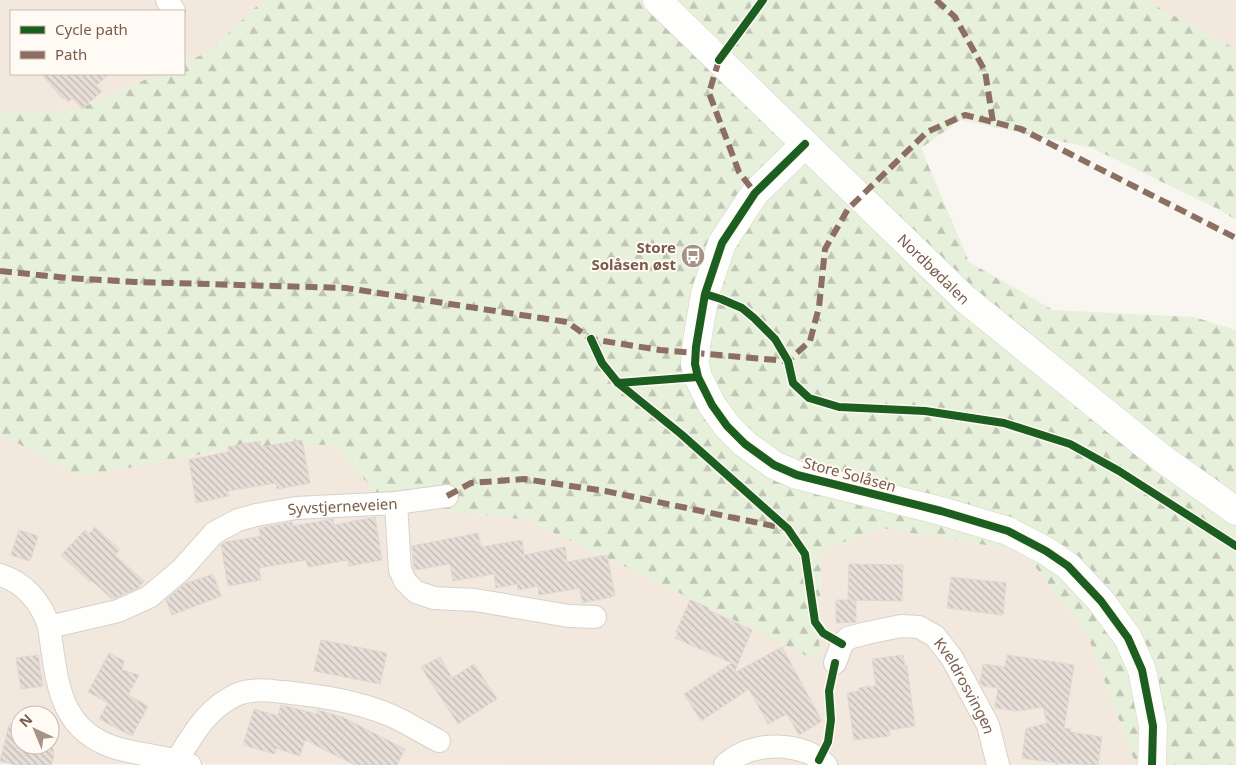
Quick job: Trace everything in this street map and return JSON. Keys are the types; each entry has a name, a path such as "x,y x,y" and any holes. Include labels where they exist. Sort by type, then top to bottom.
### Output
{"street":[{"name":"Nordbødalen","path":"657,0 965,299 1163,459 1236,511"},
{"name":"Store Solåsen","path":"805,144 755,193 722,243 705,294 696,347 695,364 698,377 712,405 727,426 745,444 774,465 797,475 1008,531 1046,551 1068,566 1101,601 1128,638 1142,670 1153,726 1152,765"},
{"path":"396,503 446,496"},
{"name":"Syvstjerneveien","path":"49,627 118,611 149,597 181,570 214,533 238,520 296,508 396,503 400,570 405,581 416,592 434,598 475,600 568,616 595,617"},
{"path":"0,574 26,589 45,613 58,683 67,710 75,723 90,735 115,748 184,763 198,726 222,703 240,694 259,690 319,695 371,707 393,716 439,741"},
{"name":"Kveldrosvingen","path":"835,663 842,644 848,638 901,626 919,627 935,636 952,658 988,725 998,765"},
{"path":"725,765 734,757 750,750 781,745 808,752 826,765"}],"shaded area":[{"path":"0,0 263,0 210,51 185,63 185,10 10,10 10,75 156,75 76,110 0,113"},
{"path":"1145,0 1236,0 1236,49"},
{"path":"0,434 81,477 207,453 334,444 385,503 527,520 819,661 821,551 881,528 1023,551 1087,634 1136,765 0,764"}],"green space":[{"path":"263,0 1145,0 1236,49 1236,220 1220,210 1092,148 961,120 921,148 969,262 1053,310 1194,317 1236,330 1236,765 1136,765 1087,634 1023,551 881,528 821,551 819,662 527,520 385,503 333,444 207,453 81,477 0,434 0,113 76,110 156,75 185,75 185,63 210,51"}],"building":[{"path":"42,75 108,75 96,86 102,91 82,109 72,98 68,102 65,98 63,99"},
{"path":"302,440 310,483 277,489 276,483 228,491 229,496 196,503 189,460 228,452 228,447 260,441 261,447"},
{"path":"375,517 382,560 349,566 348,560 308,567 306,560 259,568 261,580 228,586 221,545 225,542 261,536 259,528 292,522 293,526 333,519 334,525"},
{"path":"95,527 120,550 115,555 144,581 138,588 112,599 61,555 85,530 89,534"},
{"path":"19,530 38,536 30,561 11,555"},
{"path":"478,533 481,547 522,540 524,555 565,547 567,562 607,555 615,596 582,603 580,588 539,595 538,586 518,590 517,584 496,588 494,574 453,581 450,564 414,570 412,546"},
{"path":"849,564 903,565 902,601 848,600"},
{"path":"213,574 221,596 172,615 166,600 184,584"},
{"path":"951,577 1006,583 1003,615 947,608"},
{"path":"690,600 752,630 734,673 782,647 822,721 799,735 787,714 768,724 749,689 701,721 684,694 732,663 675,638"},
{"path":"836,600 856,600 856,622 836,623"},
{"path":"321,640 387,653 380,684 314,671"},
{"path":"109,653 124,661 122,670 139,675 128,695 148,706 132,736 99,719 108,703 88,692"},
{"path":"38,655 43,686 21,689 16,658"},
{"path":"903,655 905,666 907,666 915,726 889,730 890,736 854,740 847,693 859,691 859,688 876,686 872,659"},
{"path":"1007,655 1074,665 1064,728 1071,729 1070,732 1102,737 1098,765 1059,763 1057,765 1056,763 1022,758 1026,729 1047,723 1043,707 1017,711 995,708 998,688 982,686 980,683 983,664 1005,667"},
{"path":"440,657 452,678 474,664 497,699 458,724 421,667"},
{"path":"281,705 317,714 318,710 342,717 405,749 397,765 355,765 305,740 300,756 276,748 275,754 243,745 254,709 278,716"},
{"path":"9,725 10,755 54,756 51,765 16,765 0,761"}],"marked path":[{"path":"936,0 955,17 985,71 993,122"},
{"path":"719,60 709,93 739,172 755,193"},
{"path":"0,271 135,282 346,288 567,322 591,339 660,350 788,361 810,341 819,307 825,249 848,209 927,132 965,115 1021,129 1236,238"},
{"path":"447,496 471,483 524,479 605,491 783,528"}],"cycle path":[{"path":"719,60 763,0"},
{"path":"805,144 755,193 722,243 705,294 696,347 695,364 698,377 712,405 727,426 745,444 774,465 797,475 941,511 1008,531 1046,551 1068,566 1101,601 1128,638 1142,670 1153,726 1152,765"},
{"path":"705,294 742,308 754,318 775,339 788,361 793,383 809,398 839,407 925,411 1004,423 1070,444 1119,471 1236,546"},
{"path":"591,339 602,363 618,383 681,434 788,529 805,554 815,622 823,633 842,644"},
{"path":"618,383 698,377"},
{"path":"819,760 828,742 831,720 829,691 835,663"}],"place":[{"name":"Store Solåsen øst","path":"693,256"}]}
